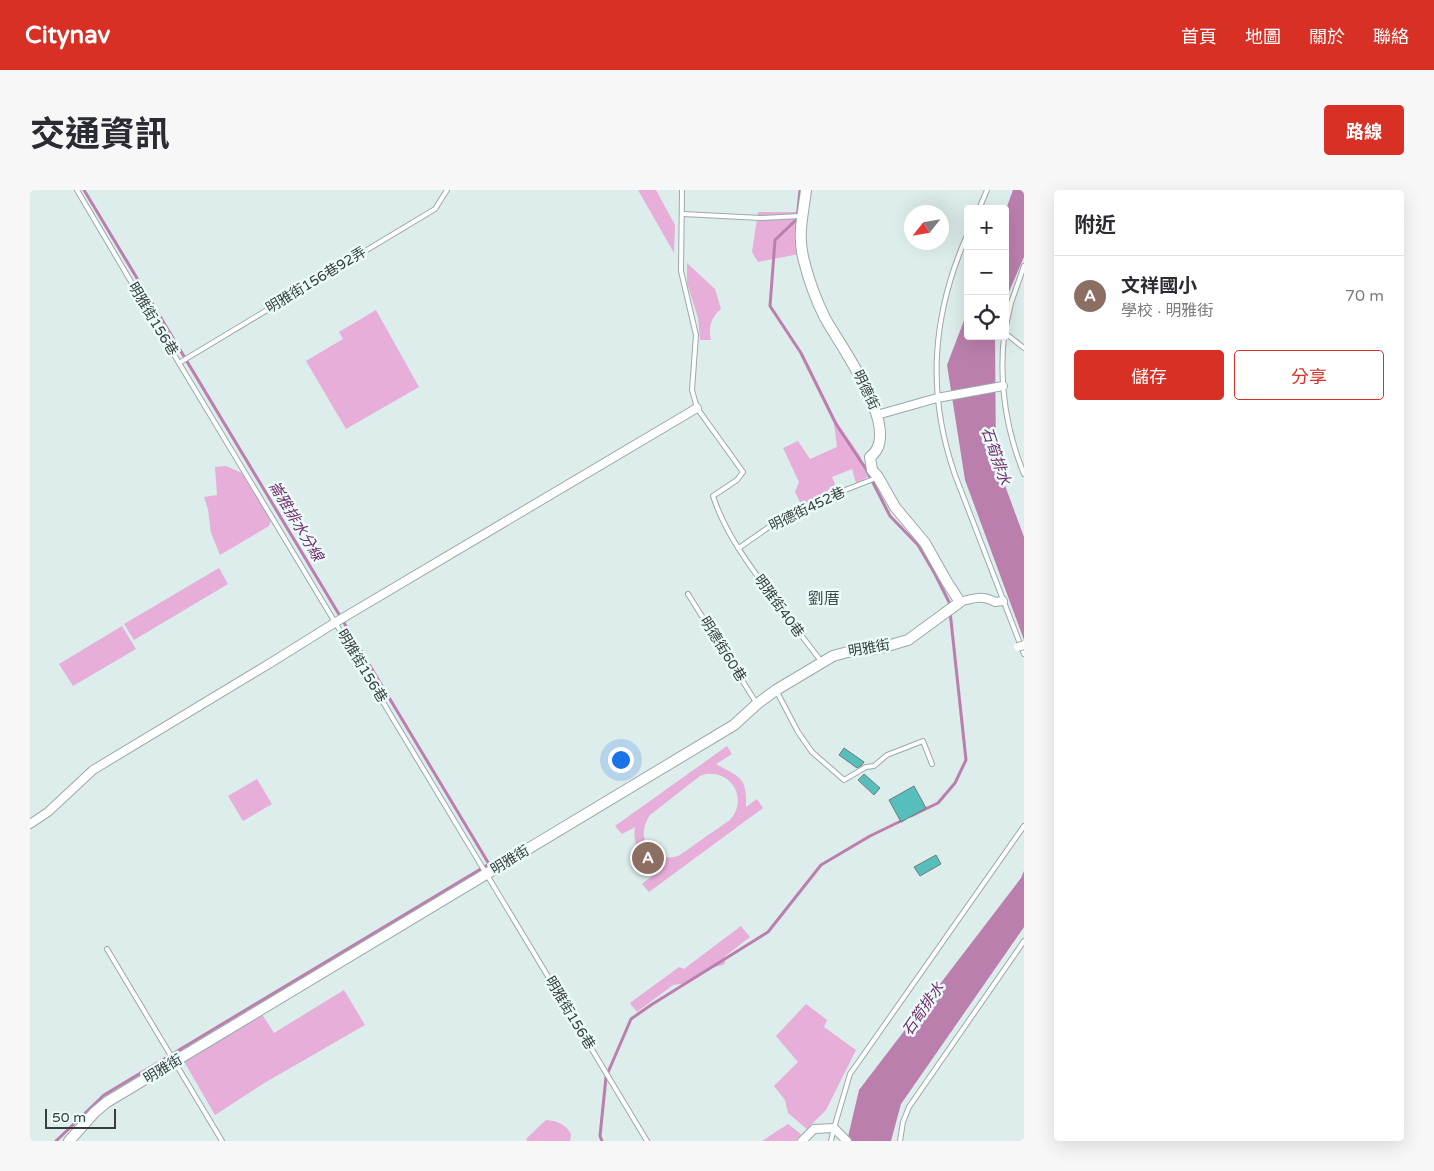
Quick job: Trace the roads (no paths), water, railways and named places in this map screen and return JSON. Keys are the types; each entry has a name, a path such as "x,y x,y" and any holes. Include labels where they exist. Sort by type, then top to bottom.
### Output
{"street":[{"name":"明德街","path":"806,190 800,236 804,260 812,287 826,319 852,360 877,415 880,443 877,452 870,457 872,470 895,507 925,543 960,602"},
{"path":"877,415 937,398 1002,386"},
{"path":"31,821 48,812 93,770 336,622 697,408"},
{"path":"960,602 979,597 988,598 995,602 1003,601"},
{"name":"明雅街","path":"69,1141 95,1112 107,1102 734,725 776,690 822,662 844,652 876,649 908,640 960,602"},
{"path":"802,1141 814,1129 834,1128 847,1141"}],"lane":[{"name":"明雅街156巷","path":"77,190 647,1141"},
{"name":"明雅街156巷92弄","path":"179,363 435,209 447,190"},
{"path":"682,190 681,270 696,335 692,390 697,408"},
{"path":"981,205 987,190"},
{"path":"683,214 761,218 802,216"},
{"path":"964,243 953,272 942,316 936,359 937,398 942,430 950,461 1024,654"},
{"path":"1009,313 1024,266"},
{"path":"1009,335 1024,348"},
{"path":"1004,340 1002,386 1011,439 1024,474"},
{"name":"明雅街40巷","path":"697,408 743,472 737,480 713,496 718,510 739,548 758,576 822,662"},
{"name":"明德街452巷","path":"739,548 776,522 804,511 835,494 878,477"},
{"name":"明德街60巷","path":"688,594 757,704"},
{"path":"776,690 798,732 812,752 844,780 866,767 874,766 887,755 923,741 932,764"},
{"path":"832,1141 850,1074 1024,826"},
{"path":"900,1141 903,1122 909,1107 1024,941"},
{"path":"107,949 222,1141"}],"water":[{"path":"1013,190 1024,190 1024,257 1009,292 1009,205"},
{"path":"964,320 964,340 995,340 996,461 1024,537 1024,640 965,480 947,365"},
{"name":"石筍排水","path":"1024,871 1024,927 901,1104 891,1141 847,1141 859,1090 1021,878"}],"waterway":[{"name":"崙雅排水分線","path":"56,1141 104,1095 489,864 84,190"},
{"path":"800,190 797,219 775,240 770,306 801,353 836,424 866,469 890,516 918,545 949,602 966,760 955,783 938,803 911,816"},
{"path":"602,1141 600,1136 606,1077 631,1019 768,932 821,865 870,836 903,820"}],"place":[{"name":"文祥國小","path":"648,858"}],"district":[{"name":"劉厝","path":"824,599"}]}
